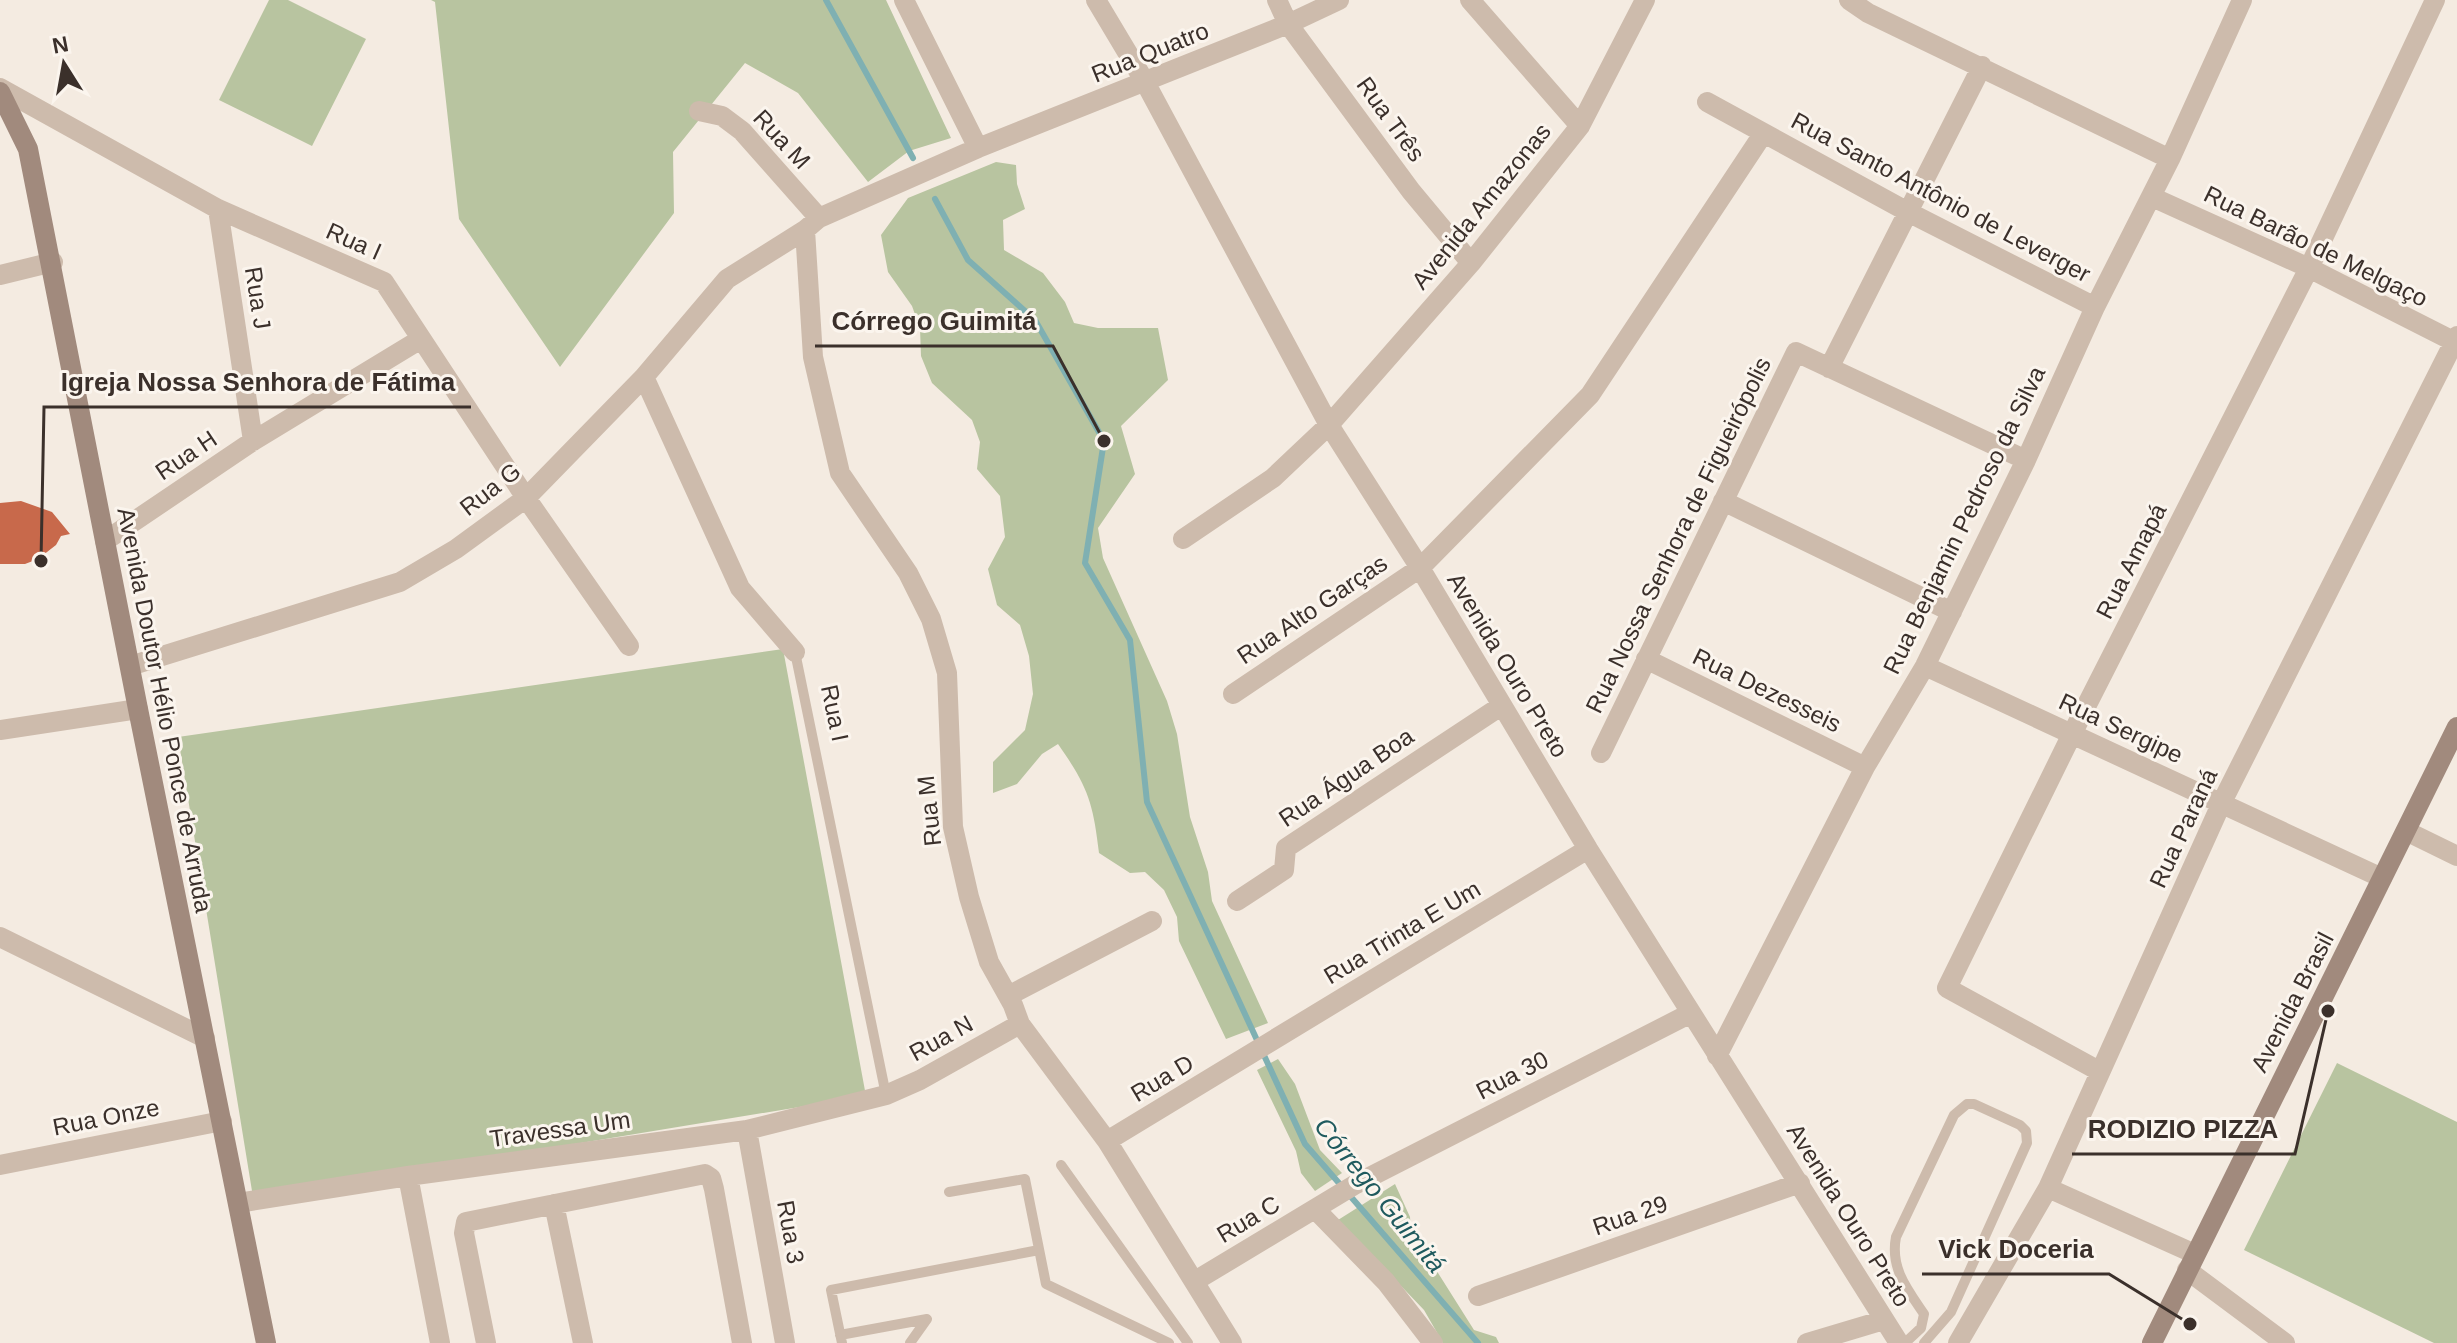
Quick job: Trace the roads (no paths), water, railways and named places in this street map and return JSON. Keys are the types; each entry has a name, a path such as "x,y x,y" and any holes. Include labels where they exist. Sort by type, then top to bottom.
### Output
{"street":[{"path":"904,0 978,148"},
{"name":"Avenida Ouro Preto","path":"1096,0 1145,82 1329,425 1420,568 1588,849 1717,1056 1884,1320 1902,1343"},
{"name":"Rua Três","path":"1277,0 1288,24 1411,191 1471,263"},
{"name":"Rua Quatro","path":"812,224 978,148 1288,24 1339,0"},
{"path":"1470,0 1580,126"},
{"name":"Avenida Amazonas","path":"1183,539 1273,478 1329,425 1471,263 1580,126 1645,0"},
{"path":"1849,0 1868,13 2170,159"},
{"name":"Rua Amapá","path":"2099,1071 1947,988 2072,734 2309,268 2435,0"},
{"name":"Rua Benjamin Pedroso da Silva","path":"1717,1056 1865,767 1925,666 1952,612 2026,460 2095,307 2170,159 2238,1"},
{"path":"1829,368 1982,66"},
{"name":"Rua I","path":"0,90 218,209 384,282 526,498 629,646"},
{"name":"Avenida Doutor Hélio Ponce de Arruda","path":"0,90 28,149 53,262 138,709 266,1343"},
{"name":"Rua Santo Antônio de Leverger","path":"1707,102 1908,212 2095,307"},
{"name":"Rua M","path":"699,111 722,116 742,131 812,224 813,357 840,473 908,573 931,619 947,673 953,827 969,897 989,962 1020,1024 1107,1141 1232,1343"},
{"name":"Rua Santo Antônio de Leverger","path":"1420,568 1590,395 1763,134"},
{"name":"Rua Barão de Melgaço","path":"2152,197 2309,268 2456,340"},
{"name":"Rua J","path":"218,209 253,441"},
{"name":"Rua G","path":"130,666 400,582 456,549 526,498 644,377 727,279 812,224"},
{"path":"0,275 53,262"},
{"name":"Rua H","path":"105,541 253,441 421,339"},
{"name":"Rua Paraná","path":"1958,1343 2048,1188 2222,802 2456,340"},
{"name":"Rua Nossa Senhora de Figueirópolis","path":"1601,753 1796,352 2026,460"},
{"name":"Rua I","path":"644,377 740,588 795,652"},
{"path":"1723,501 1952,612"},
{"name":"Rua Alto Garças","path":"1233,694 1420,568"},
{"name":"Rua Dezesseis","path":"1646,659 1865,767"},
{"name":"Rua Sergipe","path":"1925,666 2382,878"},
{"name":"Rua Água Boa","path":"1237,901 1284,870 1286,848 1501,706"},
{"path":"0,730 138,709"},
{"name":"Avenida Brasil","path":"2152,1343 2457,727"},
{"path":"2406,831 2457,856"},
{"name":"Rua Trinta E Um","path":"1243,1059 1588,849"},
{"path":"1008,996 1152,921"},
{"path":"0,937 205,1038"},
{"name":"Rua 30","path":"1322,1204 1691,1013"},
{"name":"Rua N","path":"886,1095 920,1080 1020,1024"},
{"name":"Rua D","path":"1107,1141 1243,1059"},
{"name":"Travessa Um","path":"238,1203 408,1176 747,1130 886,1095"},
{"name":"Rua Onze","path":"0,1165 222,1121"},
{"name":"Rua 3","path":"747,1130 785,1343"},
{"path":"486,1343 464,1233 466,1222 705,1174 711,1178 718,1205 742,1343"},
{"path":"408,1176 440,1343"},
{"name":"Rua 29","path":"1478,1296 1800,1183"},
{"path":"2048,1188 2191,1262 2285,1343"},
{"path":"554,1204 583,1343"},
{"path":"1322,1204 1433,1343"},
{"name":"Rua C","path":"1195,1281 1322,1204"},
{"path":"1807,1343 1884,1320"}],"lane":[{"name":"Rua I","path":"795,652 886,1095"},
{"path":"1902,1343 1921,1328 1924,1314 1903,1284 1895,1264 1893,1251 1896,1237 1954,1115 1967,1104 1974,1104 2020,1125 2026,1131 2027,1143 1951,1312 1924,1343"},
{"path":"1061,1165 1188,1343"},
{"path":"949,1192 1025,1179 1046,1284 1169,1343"},
{"path":"910,1343 927,1319 841,1339 831,1290 1039,1250"}],"waterway":[{"name":"Córrego Guimitá","path":"826,0 913,158"},
{"name":"Córrego Guimitá","path":"935,199 968,260 1035,320 1104,441 1085,563 1130,640 1147,802 1305,1144 1478,1343"}],"place":[{"name":"Córrego Guimitá","path":"1104,441"},
{"name":"Igreja Nossa Senhora de Fátima","path":"41,561"},
{"name":"RODIZIO PIZZA","path":"2328,1011"},
{"name":"Vick Doceria","path":"2190,1324"}]}
